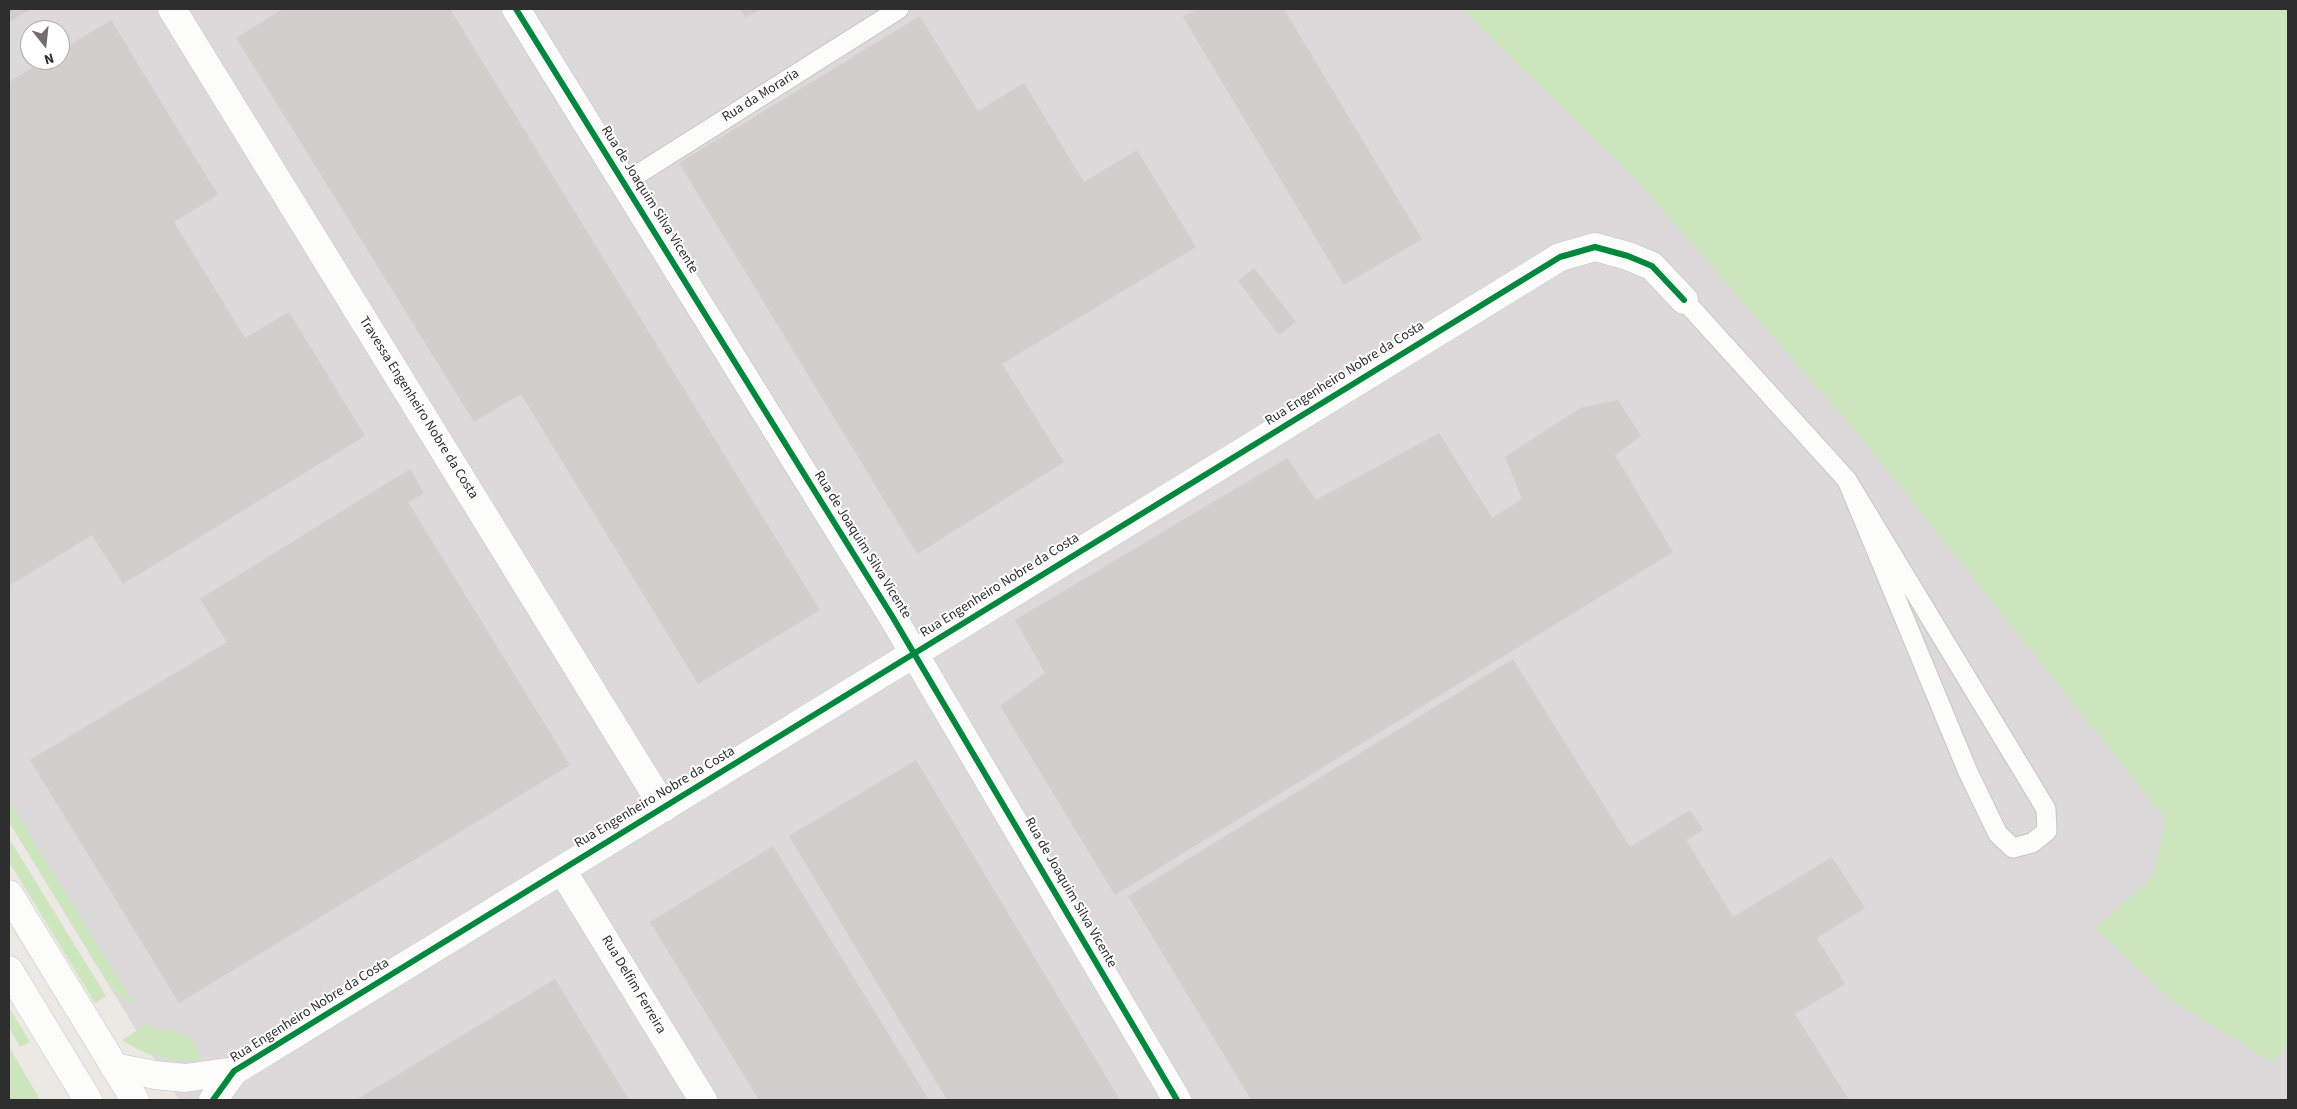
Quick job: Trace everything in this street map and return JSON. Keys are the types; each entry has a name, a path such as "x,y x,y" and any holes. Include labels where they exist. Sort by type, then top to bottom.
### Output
{"street":[{"name":"Travessa Engenheiro Nobre da Costa","path":"172,9 664,808"},
{"name":"Rua de Joaquim Silva Vicente","path":"516,9 914,654 1177,1100"},
{"name":"Rua Engenheiro Nobre da Costa","path":"213,1100 234,1071 1560,257 1595,247 1628,256 1652,266 1684,300"},
{"name":"Rua Delfim Ferreira","path":"562,870 703,1100"},
{"path":"9,894 135,1100"},
{"path":"9,970 84,1097"},
{"name":"Rua Engenheiro Nobre da Costa","path":"114,1067 155,1075 185,1078 234,1071"}],"lane":[{"name":"Rua da Moraria","path":"624,183 899,9"},
{"path":"1684,300 1847,480 2046,809 2047,831 2032,843 2013,848 1998,834 1968,772 1847,480"}],"shaded area":[{"path":"9,9 2288,9 2288,1100 179,1100 9,822"}],"green space":[{"path":"1462,9 2288,9 2288,1045 2272,1062 2171,1000 2096,928 2153,876 2166,819 1859,435 1635,178"},
{"path":"9,801 135,1006 118,994 105,978 9,822"},
{"path":"9,838 106,996 95,1003 9,862"},
{"path":"9,1007 30,1042 20,1047 9,1028"},
{"path":"145,1025 191,1037 202,1058 180,1060 160,1058 141,1051 122,1040"},
{"path":"9,1047 37,1094 40,1100 9,1100"}],"building":[{"path":"9,9 31,9 9,22"},
{"path":"283,9 450,9 820,610 698,684 521,394 474,422 236,38"},
{"path":"740,9 760,9 746,18"},
{"path":"1197,9 1284,9 1422,239 1344,285 1183,17"},
{"path":"920,16 978,111 1024,83 1084,182 1137,150 1196,247 1002,364 1064,462 917,554 679,163"},
{"path":"111,20 218,195 174,222 245,338 289,312 365,436 123,584 92,535 9,586 9,82 29,70 70,70 70,45"},
{"path":"1254,268 1296,322 1279,335 1238,281"},
{"path":"1618,400 1641,436 1615,455 1673,552 1115,895 1000,706 1045,673 1015,620 1287,458 1316,500 1439,433 1492,518 1522,499 1505,457 1580,408"},
{"path":"410,469 424,493 408,502 570,765 179,1003 30,760 227,642 200,599"},
{"path":"1513,659 1630,847 1690,810 1703,830 1686,840 1733,917 1832,857 1865,908 1817,938 1845,984 1795,1014 1849,1100 1251,1100 1128,896"},
{"path":"916,760 1120,1100 947,1100 789,836"},
{"path":"773,846 929,1100 759,1100 650,922"},
{"path":"555,979 629,1100 356,1100"}],"cycle path":[{"path":"516,9 892,616 1177,1100"},
{"path":"213,1100 234,1071 1560,257 1595,247 1628,256 1652,266 1684,300"}]}
